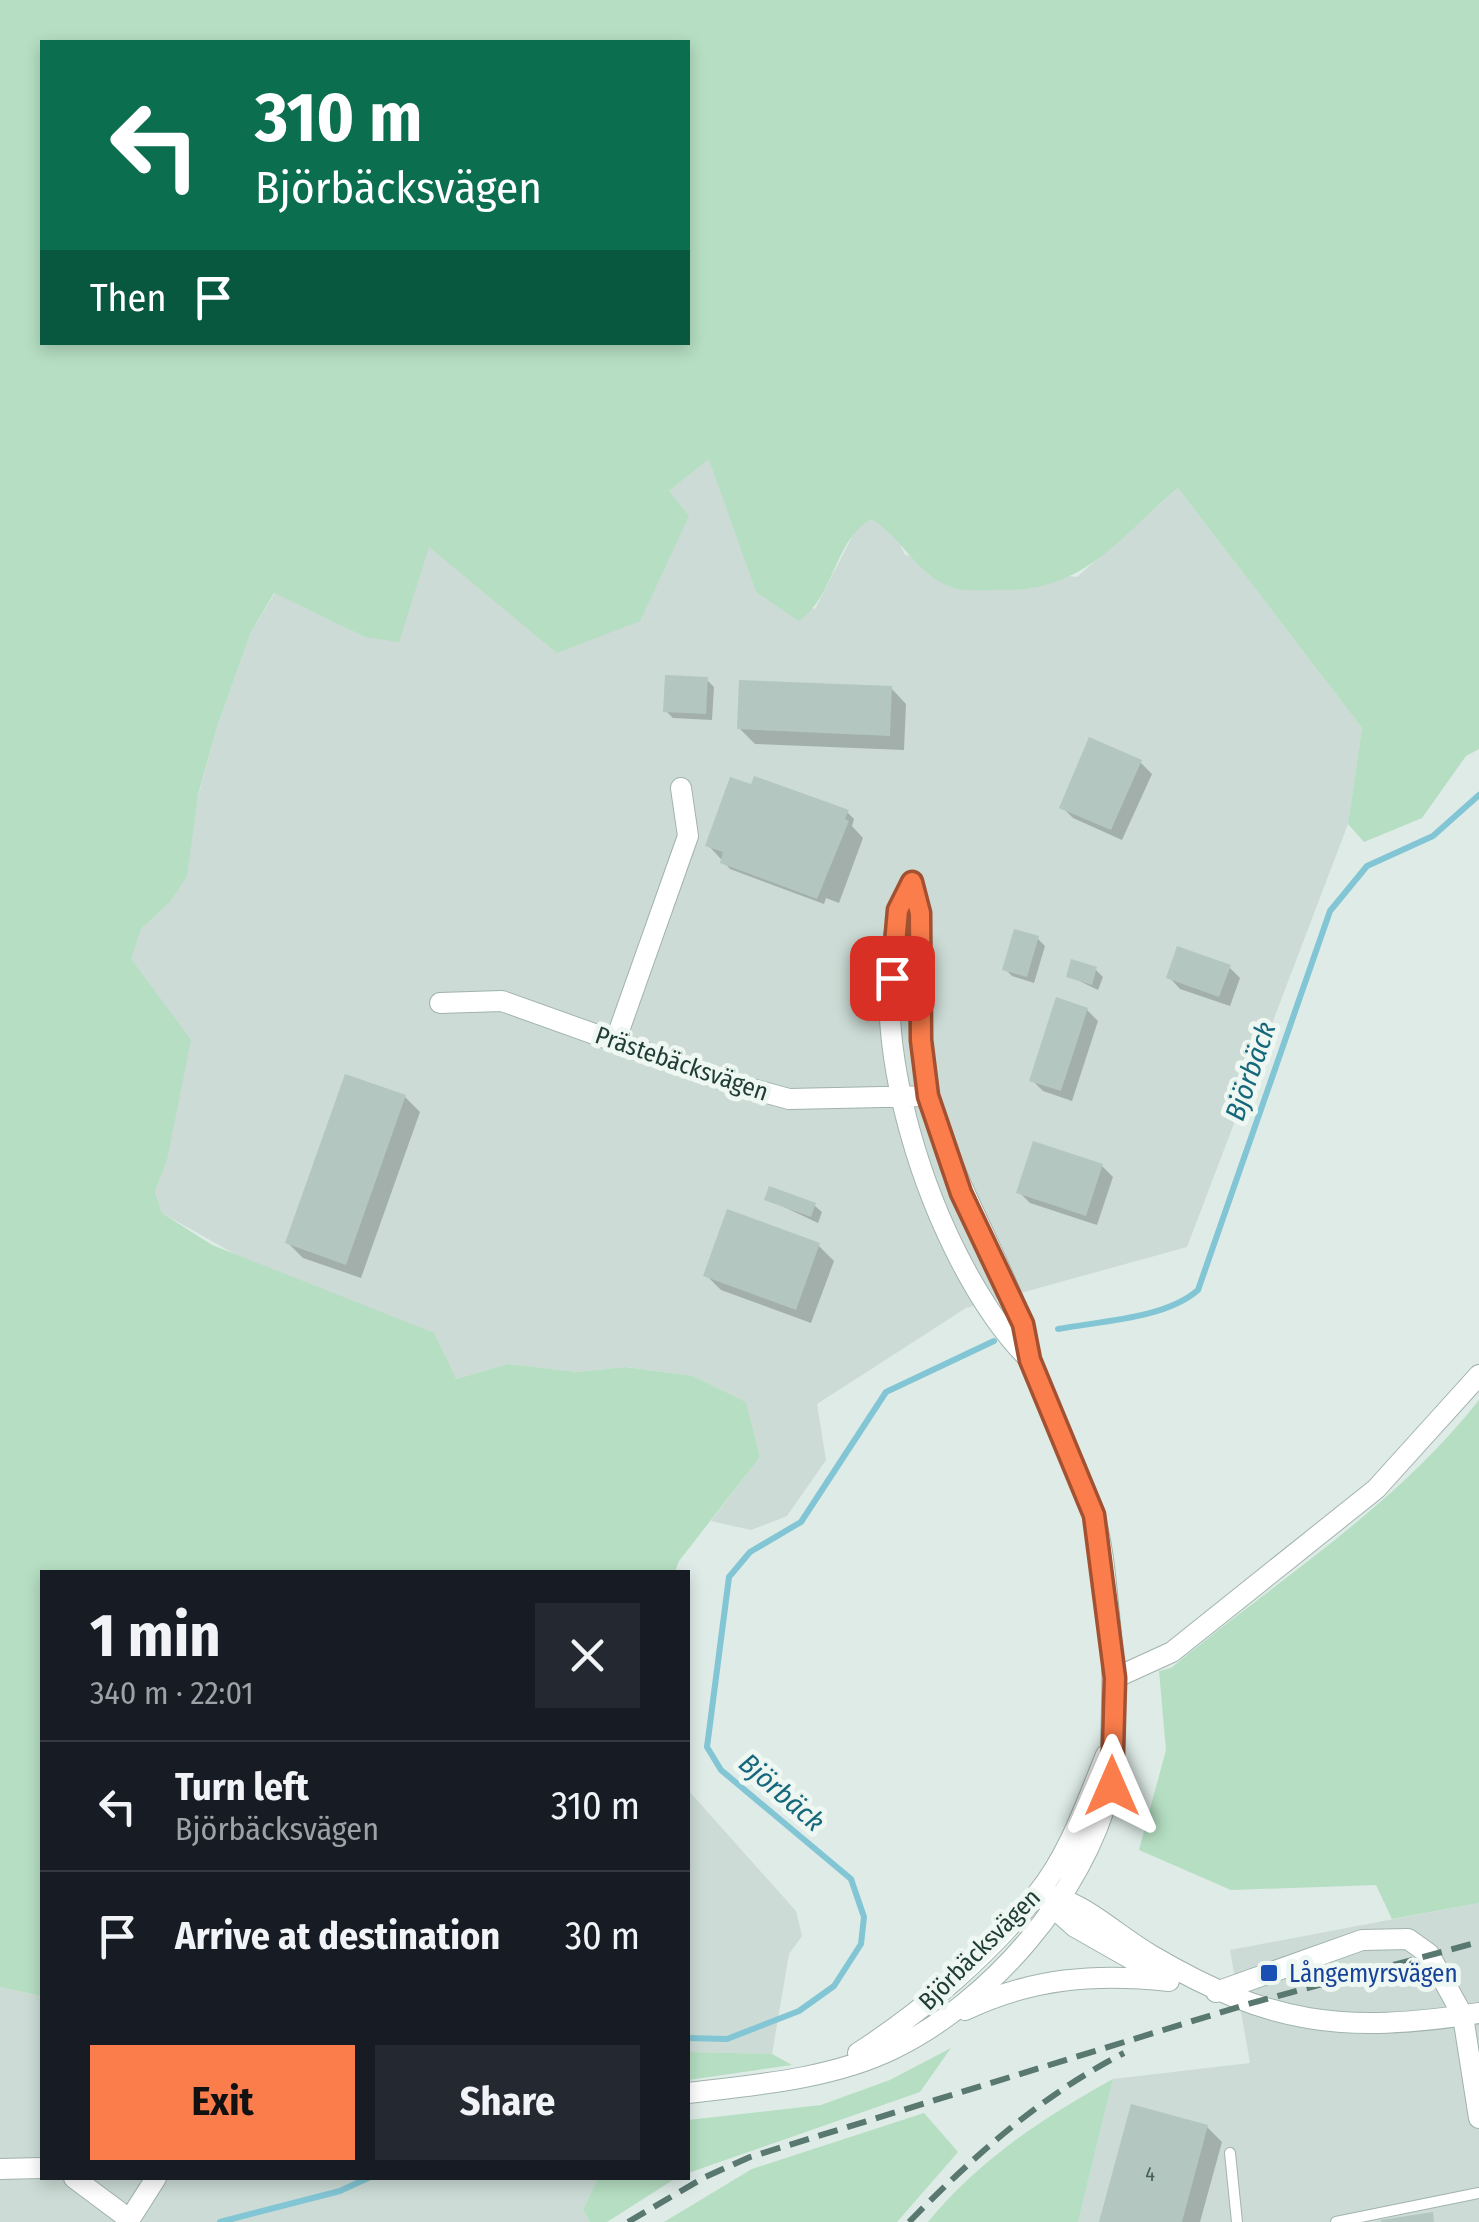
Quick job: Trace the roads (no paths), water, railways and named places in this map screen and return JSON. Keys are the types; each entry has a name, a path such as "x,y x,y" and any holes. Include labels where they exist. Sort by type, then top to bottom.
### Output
{"street":[{"path":"615,1042 688,836 681,788"},
{"name":"Björbäcksvägen","path":"690,2093 771,2084 835,2067 891,2050 932,2026 998,1973 1058,1904 1112,1786 1115,1678 1094,1515 1030,1360 1023,1324 961,1193 928,1096 921,1040 920,913 912,882 898,910 892,947 891,1039 899,1099 933,1198 967,1268 1000,1331 1030,1360"},
{"name":"Prästebäcksvägen","path":"440,1003 502,1001 789,1099 928,1096"},
{"path":"1115,1678 1172,1652 1376,1489 1479,1375"},
{"name":"Björbäcksvägen","path":"835,2067 930,2000 1039,1892 1064,1850 1111,1744"},
{"path":"1039,1892 1169,1980"},
{"path":"1058,1904 1210,1989 1280,2016 1387,2026 1471,2015"},
{"path":"932,2026 1006,1990 1061,1978 1112,1975 1169,1980 1210,1989 1362,1940 1408,1939 1429,1954 1471,2015 1479,2118"},
{"path":"0,2169 40,2168"},
{"path":"77,2180 129,2220 155,2180"}],"lane":[{"path":"1230,2154 1236,2222"},
{"path":"1336,2222 1479,2193"}],"waterway":[{"name":"Björbäck","path":"1058,1329 1150,1313 1198,1290 1330,911 1367,866 1433,836 1479,795"},
{"name":"Björbäck","path":"690,2038 727,2039 799,2011 834,1986 861,1944 864,1917 851,1879 721,1770 707,1747 729,1577 750,1552 801,1522 886,1392 994,1341"},
{"name":"Björbäck","path":"220,2222 340,2191 364,2180"}],"railway":[{"path":"628,2222 705,2177 750,2157 1248,2004 1479,1942"},
{"path":"909,2222 1009,2129 1064,2088 1124,2053"}],"place":[{"name":"Långemyrsvägen","path":"1269,1973"}]}
